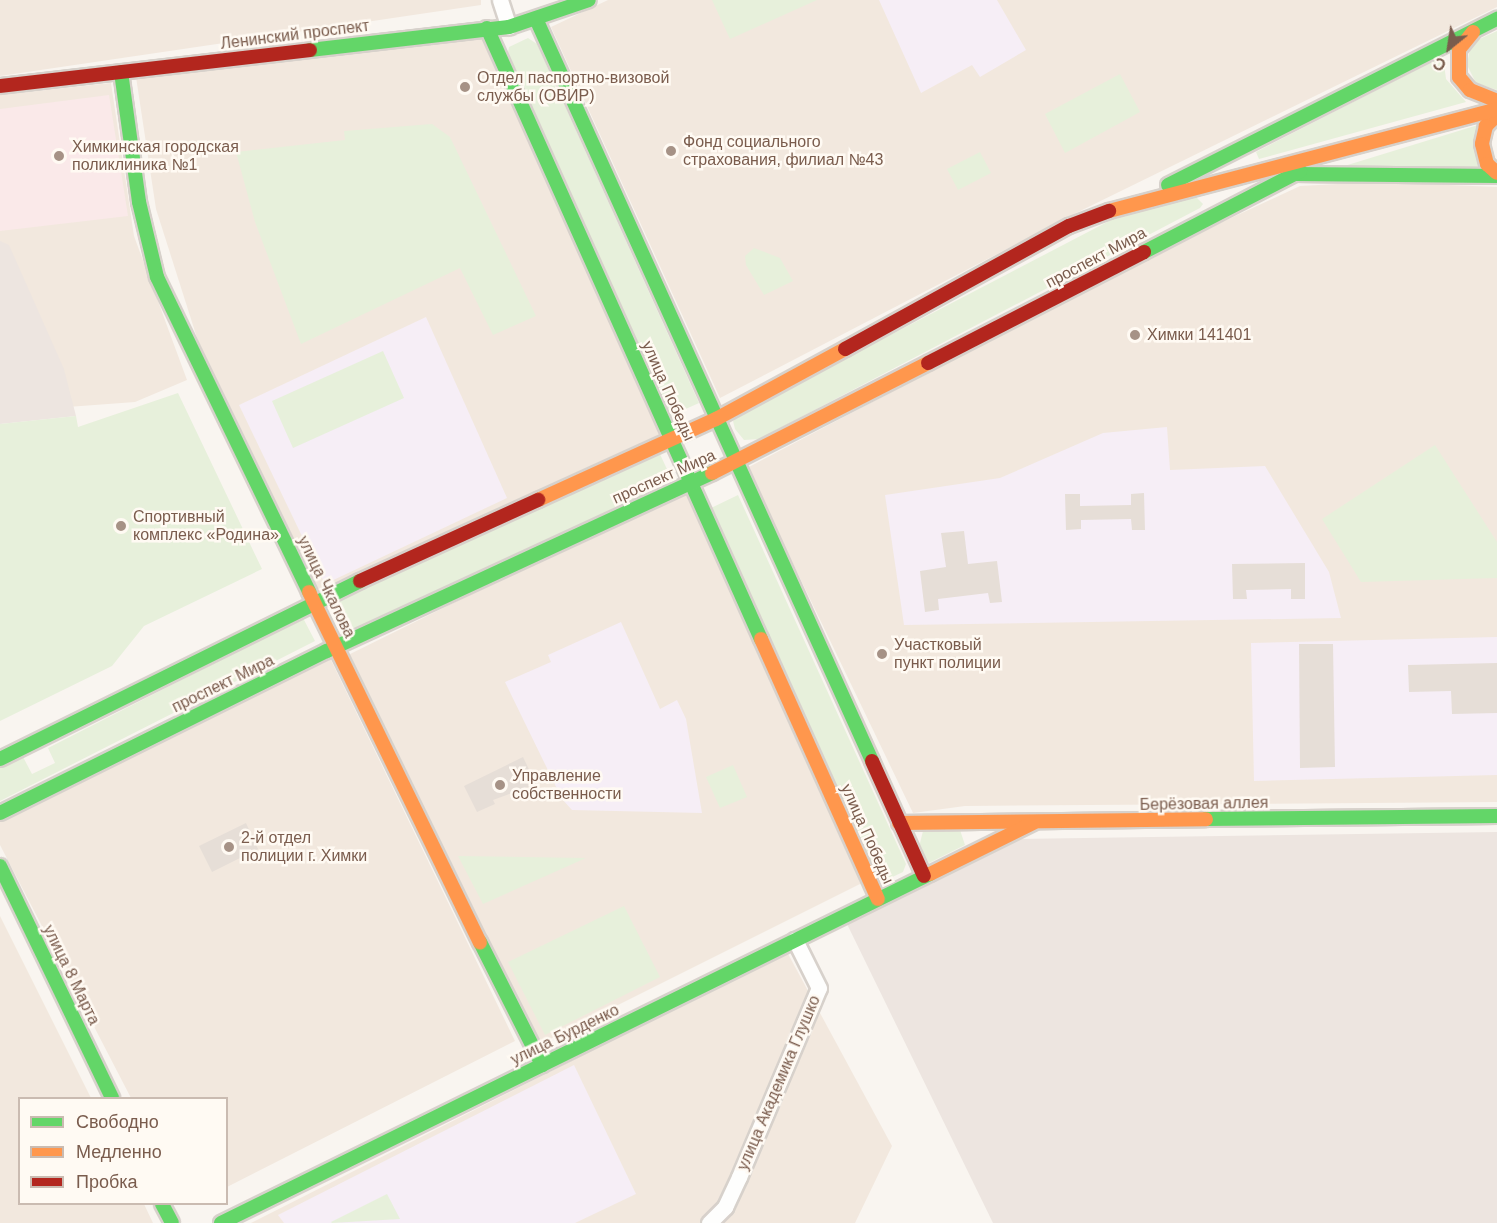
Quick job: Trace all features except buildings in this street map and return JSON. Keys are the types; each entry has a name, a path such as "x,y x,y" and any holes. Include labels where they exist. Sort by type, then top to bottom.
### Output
{"street":[{"path":"500,0 509,27"},
{"name":"Ленинский проспект","path":"0,86 509,27 537,21 589,0"},
{"path":"1146,198 1238,147 1497,19"},
{"name":"улица Победы","path":"537,21 924,876"},
{"path":"1481,27 1459,49 1457,71 1470,90 1497,101"},
{"name":"улица Победы","path":"487,28 878,899"},
{"name":"улица Чкалова","path":"121,72 139,202 157,277 542,1065"},
{"name":"проспект Мира","path":"0,759 316,601 716,419 1069,226 1146,198 1333,156 1497,109"},
{"path":"1497,115 1486,126 1482,144 1487,164 1497,174"},
{"name":"проспект Мира","path":"0,813 337,646 736,462 1333,156"},
{"path":"1295,174 1497,174"},
{"name":"Берёзовая аллея","path":"924,876 1033,822 1497,816"},
{"path":"899,823 1033,822"},
{"name":"улица 8 Марта","path":"0,866 112,1097"},
{"name":"улица Бурденко","path":"221,1223 924,876"},
{"name":"улица Академика Глушко","path":"709,1223 724,1207 739,1177 819,988 795,940"},
{"path":"163,1205 172,1223"}],"shaded area":[{"path":"0,0 481,0 481,5 0,76"},
{"path":"608,0 1497,0 1497,7 1074,214 720,398 551,27"},
{"path":"879,0 997,0 1026,50 980,77 972,65 921,93"},
{"path":"484,37 663,436 317,592 205,363 156,209 136,77"},
{"path":"111,83 134,236 187,380 135,402 0,412 0,95"},
{"name":"Химкинская городская поликлиника №1","path":"109,95 128,216 0,231 0,109"},
{"path":"1375,182 1497,187 1497,802 965,806 913,813 747,468 1160,251 1300,186"},
{"path":"0,241 9,245 64,369 76,416 0,424"},
{"path":"426,317 507,498 325,584 239,405"},
{"path":"1167,427 1170,470 1265,466 1329,572 1341,618 904,625 885,495 1000,478 1103,433"},
{"path":"686,488 862,883 540,1044 344,657"},
{"path":"621,622 660,709 677,700 686,719 702,813 572,810 562,799 505,682 551,662 548,655"},
{"path":"1497,637 1497,775 1254,781 1251,643"},
{"path":"328,654 515,1041 228,1186 228,1097 130,1097 0,845 0,819"},
{"path":"1497,832 1497,1223 993,1223 847,924 1013,839"},
{"path":"0,916 90,1097 18,1097 18,1205 144,1205 153,1223 0,1223"},
{"path":"787,952 892,1146 855,1223 251,1223"},
{"path":"574,1065 636,1194 575,1223 284,1223 278,1215"}],"green space":[{"path":"712,0 817,0 730,39"},
{"path":"1497,31 1497,90 1476,83 1467,65 1471,43"},
{"path":"528,38 537,44 699,403 668,417 507,58 509,47"},
{"path":"1443,56 1446,79 1466,102 1259,159 1256,152"},
{"path":"1120,74 1140,112 1065,153 1045,114"},
{"path":"432,124 450,137 536,316 493,335 460,268 301,344 255,222 236,152 345,140 344,131"},
{"path":"1478,125 1491,174 1341,167"},
{"path":"980,152 991,173 958,190 947,169"},
{"path":"1196,197 1203,204 1200,208 759,439 744,440 735,429 733,421 739,414 1111,220"},
{"path":"754,248 780,258 793,281 764,295 746,265 745,256"},
{"path":"383,351 404,398 293,448 272,401"},
{"name":"Спортивный комплекс «Родина»","path":"178,393 262,569 144,626 112,666 0,721 0,424 76,416 78,427"},
{"path":"1435,445 1497,542 1497,578 1361,582 1322,519"},
{"path":"658,450 673,482 355,631 337,598"},
{"path":"738,495 906,864 903,872 886,880 877,878 709,509"},
{"path":"303,618 315,641 0,801 0,767 22,755 32,774 55,763 48,748"},
{"path":"733,765 747,797 720,808 706,777"},
{"path":"960,830 965,845 929,863 919,847 923,831"},
{"path":"458,856 586,858 483,904"},
{"path":"624,906 660,977 545,1035 508,962"},
{"path":"387,1194 400,1219 331,1222"}],"traffic: fast":[{"path":"310,50 509,27 589,0"},
{"path":"1168,185 1497,19"},
{"path":"537,21 872,761"},
{"path":"487,28 761,639"},
{"path":"121,72 139,202 157,277 309,592"},
{"path":"1144,252 1300,171"},
{"path":"1295,174 1497,176"},
{"path":"0,813 327,651 712,473"},
{"path":"0,759 360,581"},
{"path":"1206,819 1497,816"},
{"path":"0,866 112,1097"},
{"path":"221,1223 930,874"},
{"path":"480,942 542,1065"},
{"path":"163,1205 172,1223"}],"traffic: slow":[{"path":"1473,32 1459,49 1459,77 1470,90 1497,101"},
{"path":"1109,211 1497,109"},
{"path":"1497,115 1486,126 1482,144 1487,164 1497,173"},
{"path":"538,500 716,419 845,349"},
{"path":"712,473 928,363"},
{"path":"309,592 480,942"},
{"path":"761,639 878,899"},
{"path":"899,823 1206,819"},
{"path":"930,874 1033,823"}],"traffic: jam":[{"path":"0,86 310,50"},
{"path":"845,349 1069,226 1109,211"},
{"path":"928,363 1144,252"},
{"path":"360,581 538,500"},
{"path":"872,761 924,876"}],"place":[{"name":"Отдел паспортно-визовой службы (ОВИР)","path":"465,87"},
{"name":"Фонд социального страхования, филиал №43","path":"671,151"},
{"name":"Химкинская городская поликлиника №1","path":"59,156"},
{"name":"Химки 141401","path":"1135,335"},
{"name":"Спортивный комплекс «Родина»","path":"121,526"},
{"name":"Участковый пункт полиции","path":"882,654"},
{"name":"Управление собственности","path":"500,785"},
{"name":"2-й отдел полиции г. Химки","path":"229,847"}]}
